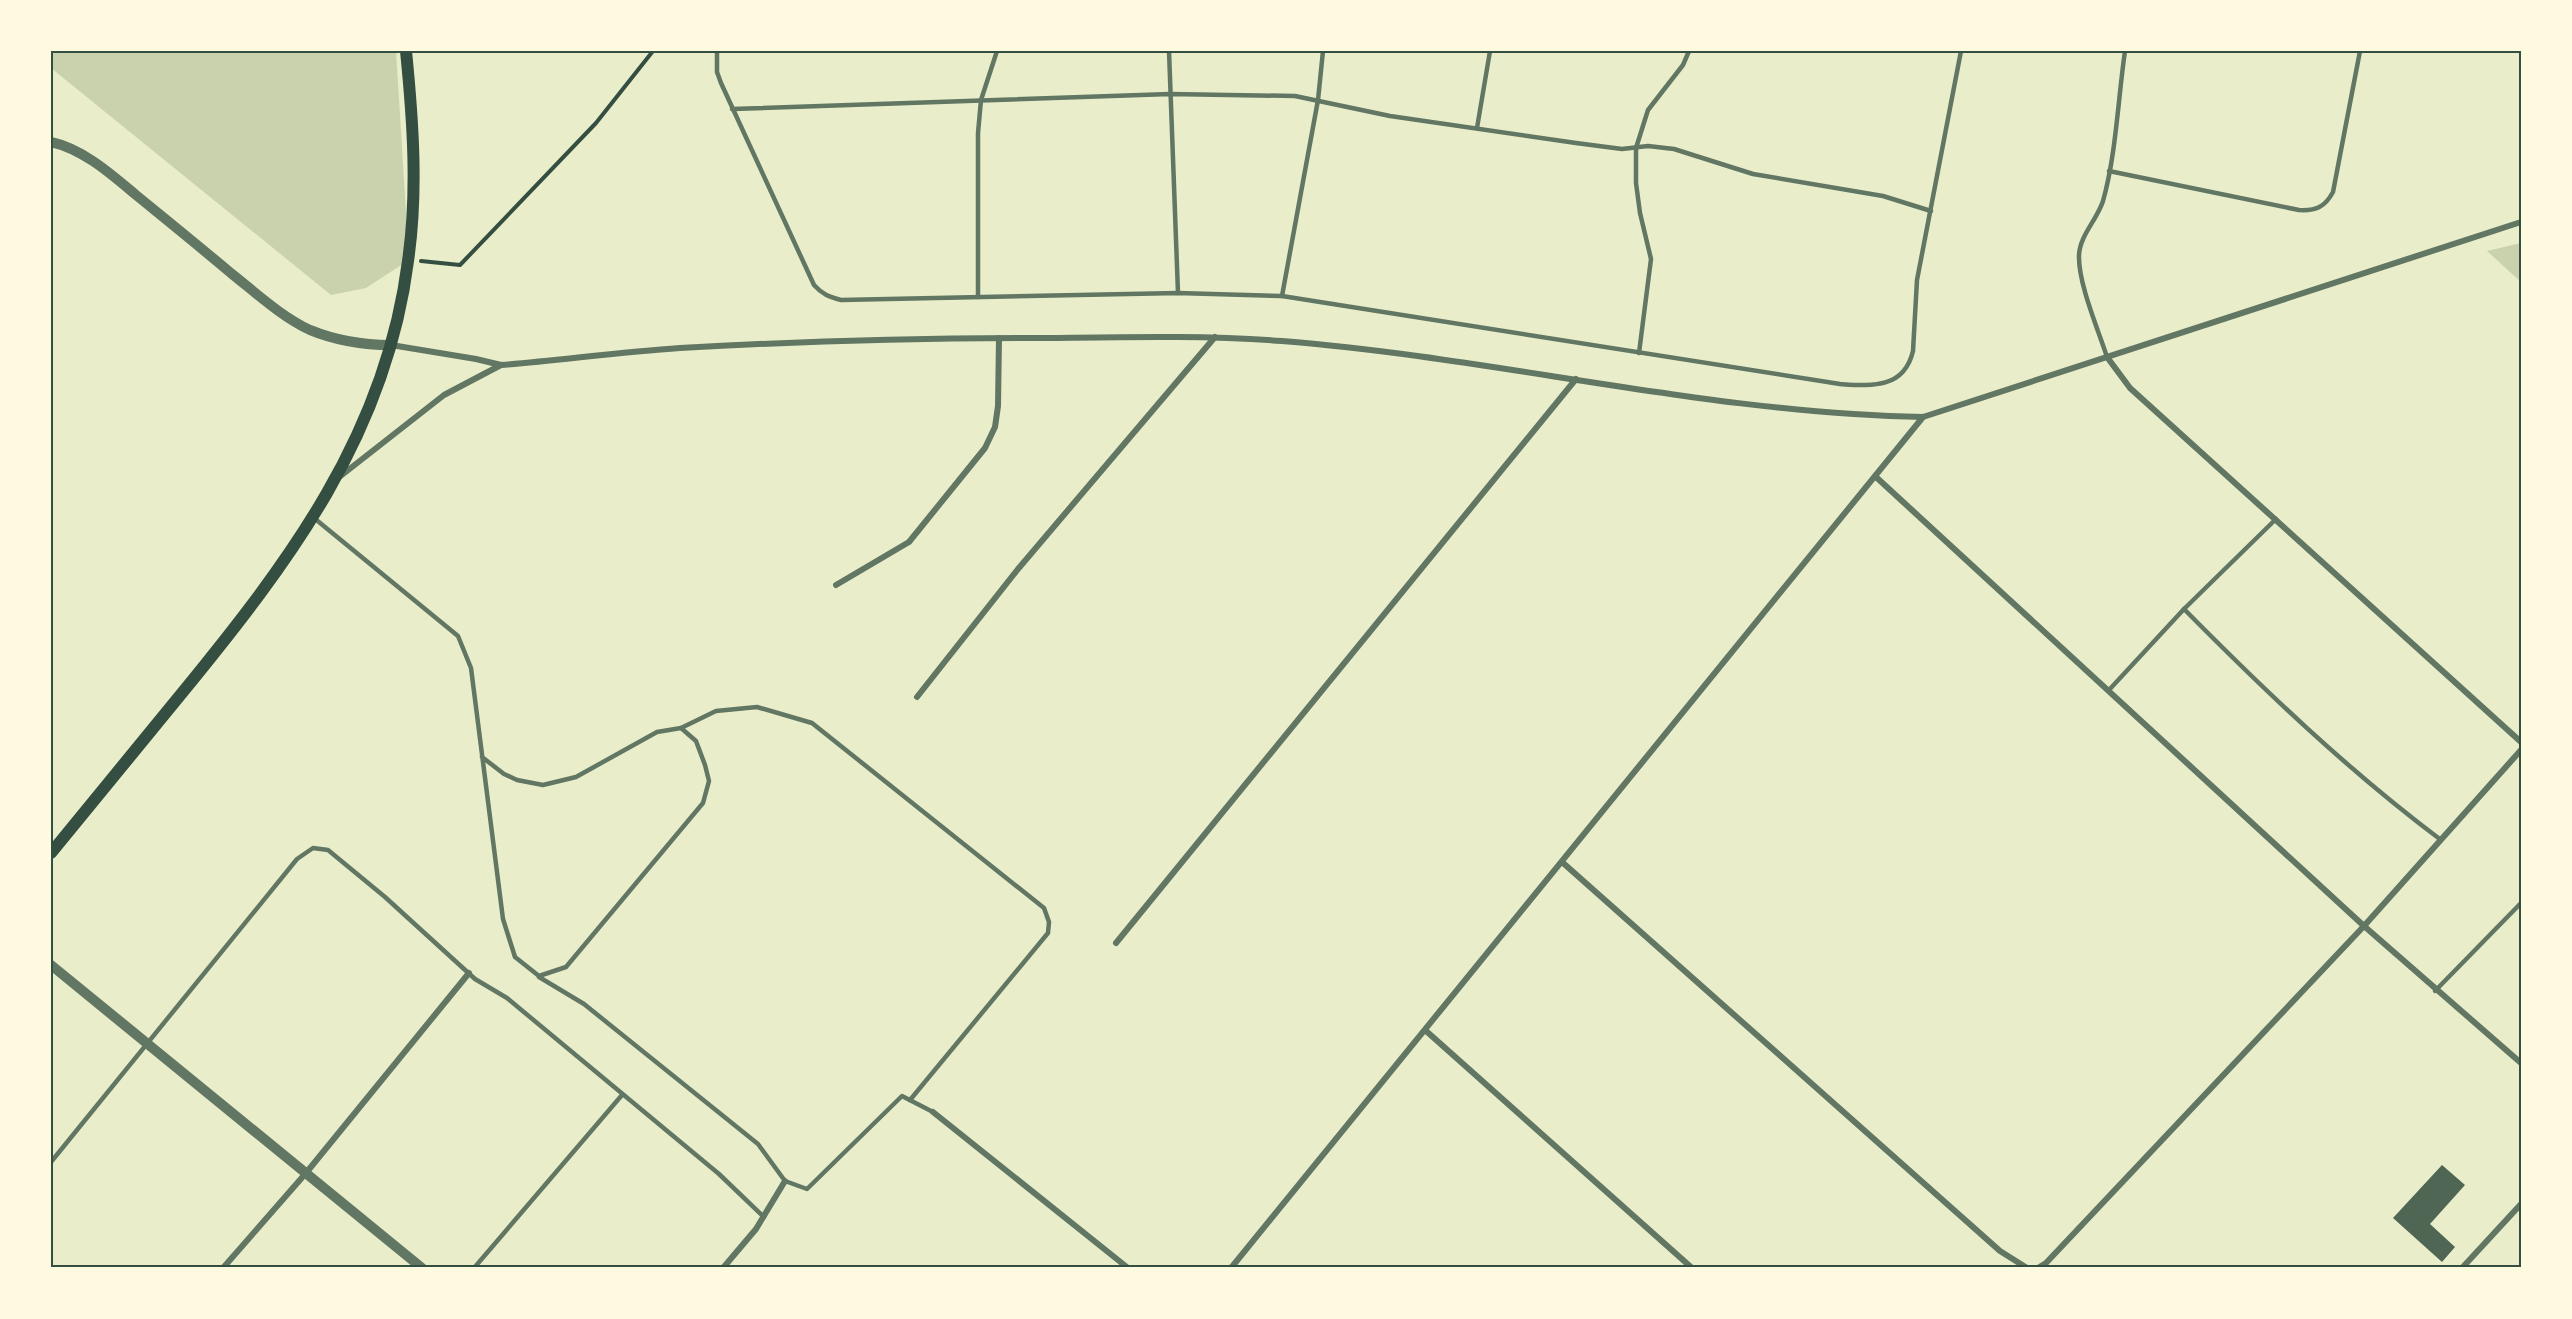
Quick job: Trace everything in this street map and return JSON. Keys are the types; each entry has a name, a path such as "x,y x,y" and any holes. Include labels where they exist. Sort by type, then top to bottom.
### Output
{"main road":[{"path":"51,853 220,646 314,518 336,480 366,417 391,345 409,260 414,186 406,51"}],"street":[{"path":"51,142 81,153 120,182 250,289 291,319 340,341 362,345 391,345 501,365 676,349 808,342 1215,337 1364,350 1576,379 1703,400 1887,416 1923,417 2521,222"},
{"path":"917,697 1018,569 1215,337"},
{"path":"836,585 909,542 985,448 995,427 998,406 999,338"},
{"path":"2107,357 2130,388 2521,742"},
{"path":"336,480 444,395 501,365"},
{"path":"1116,943 1576,379"},
{"path":"1231,1268 1923,417"},
{"path":"1876,477 2435,991 2521,1063"},
{"path":"2038,1268 2046,1263 2364,926 2521,750"},
{"path":"1563,862 2000,1251 2027,1268"},
{"path":"51,964 422,1268"},
{"path":"223,1268 306,1173 469,973"},
{"path":"1425,1030 1692,1268"},
{"path":"933,1112 1128,1268"},
{"path":"723,1268 756,1229 785,1181"},
{"path":"2462,1268 2521,1204"}],"lane":[{"path":"717,51 717,72 732,109 814,285 821,292 841,300 1178,293 1282,296 1840,384 1868,386 1899,377 1910,362 1913,351 1917,280 1961,51"},
{"path":"978,297 978,133 981,100 997,51"},
{"path":"1169,51 1178,293"},
{"path":"1282,296 1318,100 1323,51"},
{"path":"1477,128 1490,51"},
{"path":"1639,353 1652,259 1637,193 1636,148 1648,110 1683,65 1689,51"},
{"path":"2107,357 2081,274 2079,253 2086,232 2102,203 2109,171 2124,51"},
{"path":"2109,171 2299,210 2319,208 2328,202 2333,192 2360,51"},
{"path":"732,109 1170,94 1271,94 1318,100 1390,116 1622,149 1647,146 1674,149 1753,174 1883,196 1930,211"},
{"path":"314,518 458,636 471,668 503,919 515,957 539,976 584,1004 758,1143 785,1181 807,1189 902,1096 933,1112"},
{"path":"2109,690 2184,609 2276,519"},
{"path":"2184,609 2244,669 2394,805 2441,840"},
{"path":"482,757 504,774 517,780 543,785 576,777 657,732 681,728 716,711 757,706 812,723 1044,908 1049,922 1048,933 910,1100"},
{"path":"539,976 566,968 703,803 709,781 705,765 696,741 681,728"},
{"path":"51,1162 218,960 297,859 313,848 328,850 385,897 469,973 507,998 719,1174 764,1216"},
{"path":"2435,991 2520,907"},
{"path":"474,1268 622,1095"}],"path":[{"path":"409,260 460,266 596,123 653,51"}],"green space":[{"path":"51,51 396,51 409,260 366,288 331,295 51,68"},
{"path":"2521,243 2521,282 2487,251"}],"building":[{"path":"2442,1165 2465,1185 2430,1224 2455,1247 2442,1262 2393,1218"}]}
